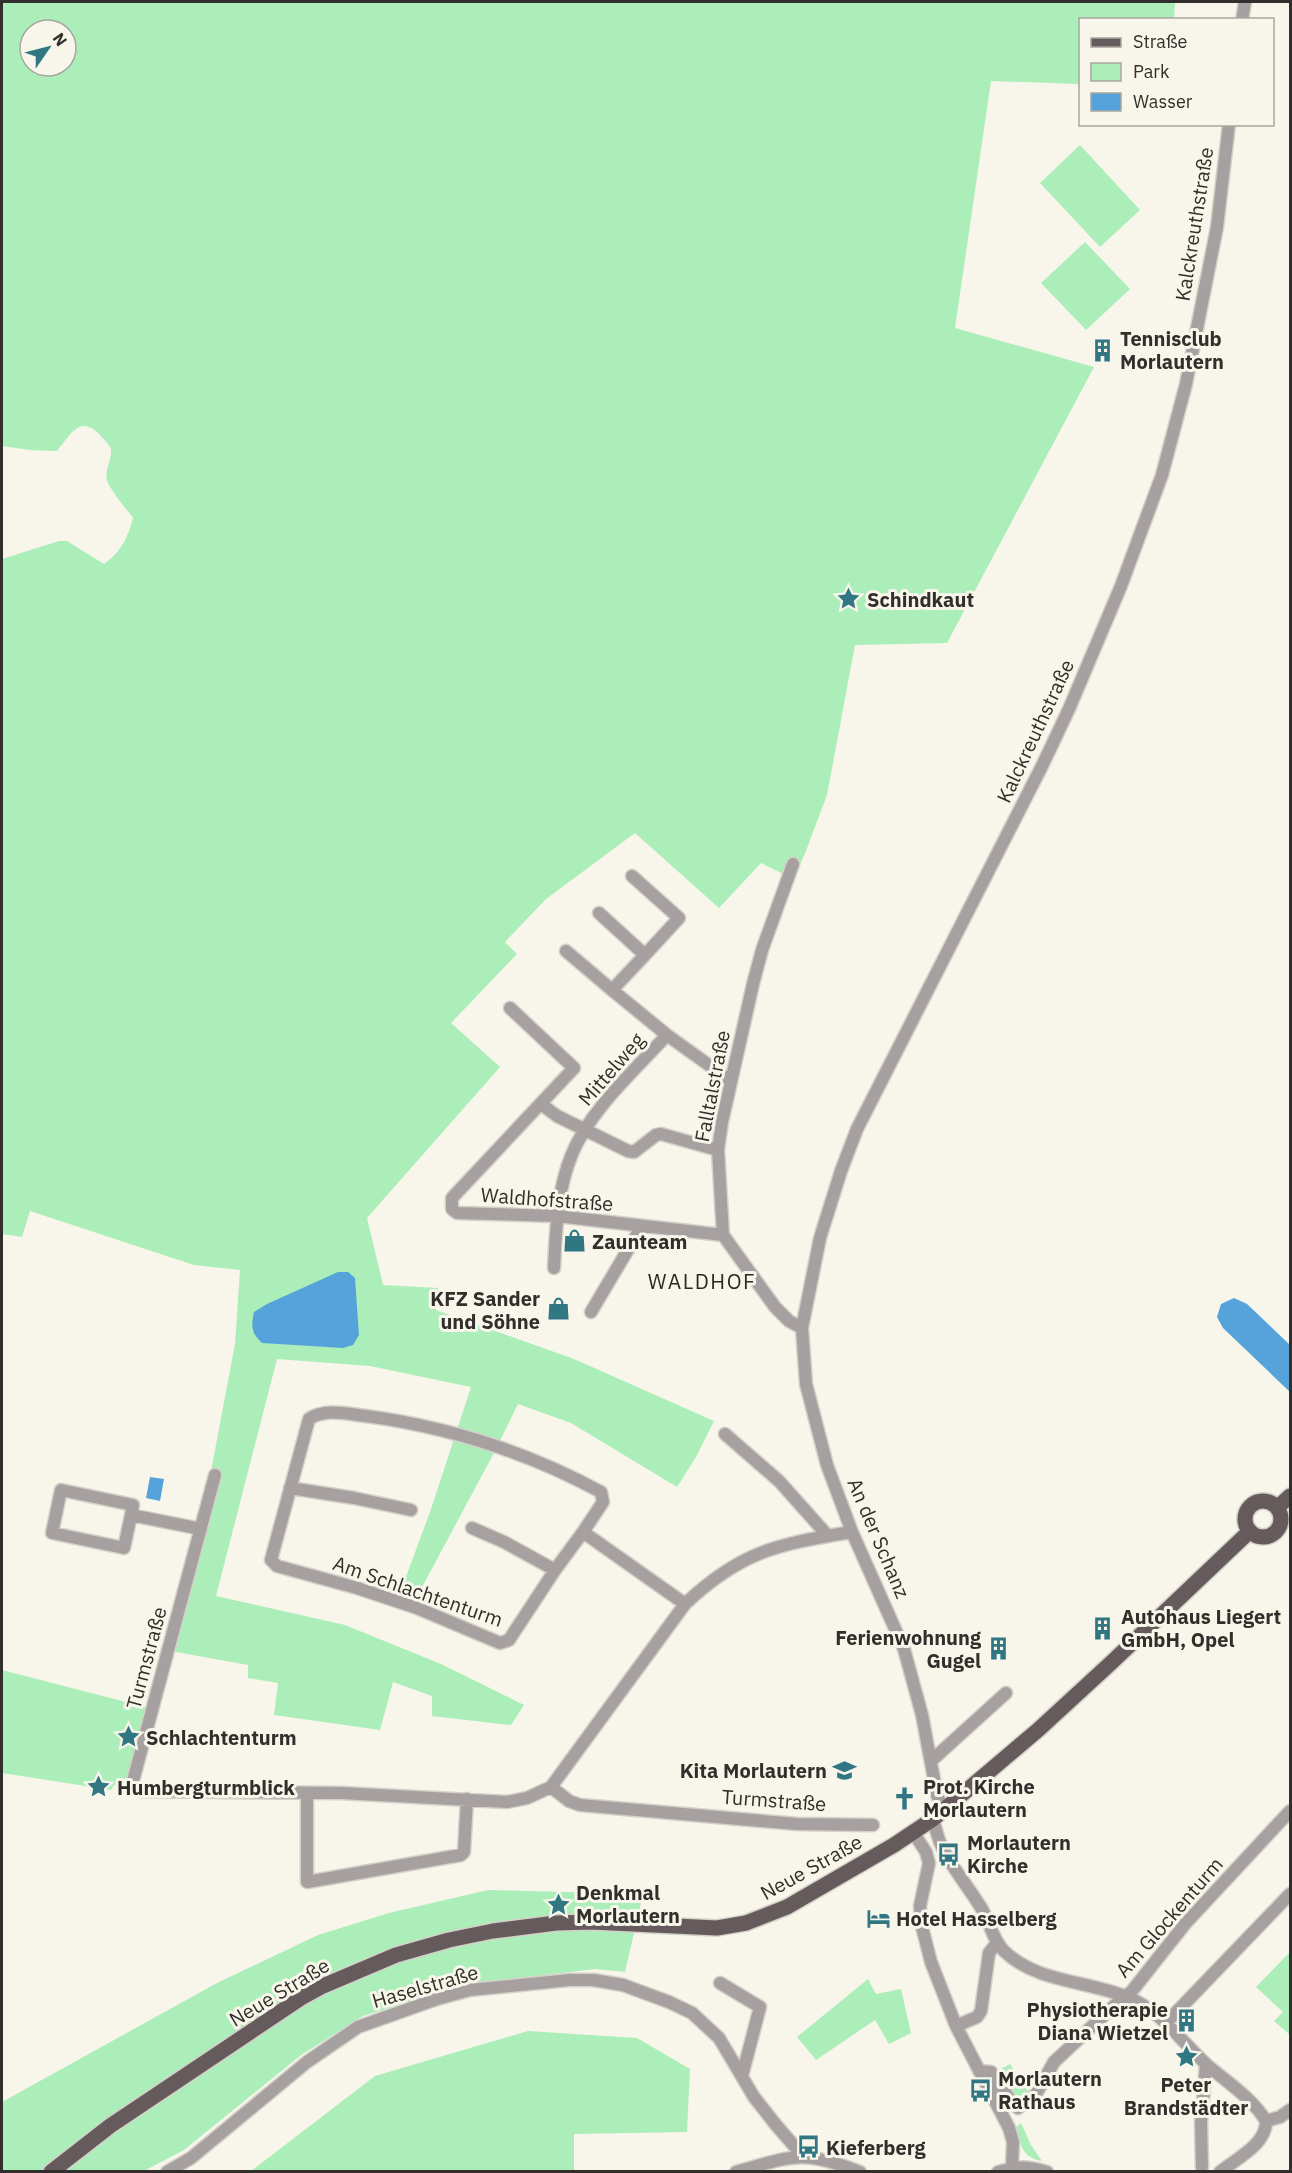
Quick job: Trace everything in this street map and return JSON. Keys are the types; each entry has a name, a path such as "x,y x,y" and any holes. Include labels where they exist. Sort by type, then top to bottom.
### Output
{"main road":[{"path":"1277,1508 1290,1496"},
{"path":"1263,1501 1277,1508 1281,1519 1274,1533 1264,1537 1250,1531 1245,1520 1252,1505 1263,1501"},
{"name":"Neue Straße","path":"51,2172 110,2126 301,1998 323,1986 396,1955 449,1940 556,1923 611,1922 696,1928 730,1927 768,1916 787,1907 938,1815 1113,1662 1250,1531"}],"street":[{"path":"1242,18 1245,2"},
{"name":"Kalckreuthstraße","path":"802,1328 820,1238 840,1171 857,1129 1046,757 1069,709 1142,535 1162,475 1186,384 1217,227 1229,126"},
{"name":"Falltalstraße","path":"723,1235 718,1150 731,1081 762,950 793,864"},
{"path":"612,990 679,918 632,876"},
{"path":"599,913 645,955"},
{"path":"566,951 667,1035 731,1081"},
{"path":"510,1008 574,1068 541,1104 557,1116 628,1151 634,1152 656,1135 661,1134 718,1150"},
{"name":"Mittelweg","path":"554,1268 557,1216 561,1191 572,1153 598,1110 667,1035"},
{"name":"Waldhofstraße","path":"541,1104 452,1198 452,1209 457,1213 557,1216 723,1235"},
{"path":"591,1312 642,1226"},
{"path":"723,1235 775,1307 789,1321 802,1328"},
{"name":"An der Schanz","path":"802,1328 804,1374 827,1465 852,1532 904,1649 913,1675 937,1795 944,1851 981,1908 998,1943"},
{"name":"Am Schlachtenturm","path":"318,1413 383,1419 467,1436 566,1473 601,1492 603,1502 583,1532 509,1640 500,1643 417,1608 357,1588 277,1566 271,1560 309,1419 318,1413"},
{"path":"725,1434 779,1481 828,1536"},
{"name":"Turmstraße","path":"215,1475 129,1790 387,1794 507,1802 527,1798 551,1787 568,1801 580,1806 797,1824 873,1825"},
{"path":"290,1488 411,1509"},
{"path":"61,1490 133,1505 131,1515 124,1548 52,1533 61,1490"},
{"path":"131,1515 201,1529"},
{"path":"472,1528 514,1547 555,1570"},
{"path":"583,1532 685,1604"},
{"path":"551,1787 685,1604 703,1587 742,1560 764,1550 852,1532"},
{"path":"931,1761 1006,1693"},
{"path":"307,1792 308,1882 461,1855 465,1852 467,1799"},
{"name":"Am Glockenturm","path":"979,2071 991,2072 1013,2104 1018,2108 1022,2107 1036,2094 1054,2062 1126,1996 1185,1924 1290,1811"},
{"path":"913,1832 928,1858 929,1868 920,1906 921,1923 931,1962 956,2026 1009,2128 1013,2142 1012,2167"},
{"path":"928,1858 944,1851"},
{"path":"1165,2024 1290,1894"},
{"path":"956,2026 977,2017 981,2012 989,1953 998,1943 1013,1959 1038,1973 1126,1996 1150,2010 1206,2064 1250,2102 1266,2121 1265,2131 1258,2142 1220,2172"},
{"name":"Haselstraße","path":"167,2172 206,2147 307,2062 358,2027 426,2002 470,1990 569,1980 593,1980 623,1985 692,2013 720,2038 754,2097 803,2156"},
{"path":"720,1983 760,2007 742,2076"},
{"path":"1202,2167 1201,2123 1206,2064"},
{"path":"1266,2121 1280,2117 1290,2110"},
{"path":"736,2172 780,2159 803,2156 822,2158 860,2172"},
{"path":"998,2172 1012,2167 1031,2167 1047,2172"}],"green space":[{"path":"2,2 1175,2 1174,18 1079,18 1079,84 991,81 955,328 1094,367 947,643 855,645 827,795 793,879 761,863 719,908 635,833 546,899 505,942 517,954 451,1023 500,1067 367,1218 383,1285 438,1288 436,1310 574,1359 714,1421 696,1457 677,1487 571,1423 518,1404 414,1602 399,1596 431,1509 471,1387 370,1366 277,1359 216,1596 345,1625 441,1664 524,1705 511,1725 432,1716 432,1696 393,1682 380,1730 274,1715 278,1683 248,1678 248,1665 165,1650 209,1482 235,1344 240,1270 194,1265 30,1211 22,1237 2,1234 2,559 59,541 67,541 104,564 123,544 133,518 108,483 106,474 111,454 110,448 100,435 87,426 81,426 71,433 57,451 2,446"},
{"path":"1080,145 1140,210 1100,247 1040,183"},
{"path":"1085,242 1130,289 1086,330 1041,283"},
{"path":"2,1670 149,1708 128,1785 114,1785 111,1790 2,1773"},
{"path":"488,1890 643,1894 625,1972 595,1969 469,1984 363,2016 301,2055 184,2150 144,2171 2,2172 2,2102 217,1983 318,1935 389,1913"},
{"path":"1290,1952 1289,2034 1274,2021 1283,2012 1256,1987"},
{"path":"868,1979 876,1994 901,1989 911,2033 889,2044 875,2020 816,2060 797,2037"},
{"path":"528,2031 637,2038 690,2069 687,2132 574,2134 574,2171 251,2171 375,2076"},
{"path":"1010,2064 1029,2093 1018,2102 995,2072"},
{"path":"1021,2123 1031,2145 1042,2161 1030,2157 1023,2149 1016,2127"}],"water":[{"path":"338,1272 348,1272 355,1278 359,1335 353,1345 343,1348 262,1343 258,1339 253,1329 254,1312"},
{"path":"1234,1298 1247,1304 1290,1345 1290,1392 1223,1328 1217,1317 1221,1304"},
{"path":"150,1477 164,1479 160,1501 146,1498"}],"place":[{"name":"Tennisclub Morlautern","path":"1102,350"},
{"name":"Schindkaut","path":"849,599"},
{"name":"Zaunteam","path":"574,1241"},
{"name":"KFZ Sander und Söhne","path":"558,1309"},
{"name":"Autohaus Liegert GmbH, Opel","path":"1103,1628"},
{"name":"Ferienwohnung Gugel","path":"999,1649"},
{"name":"Schlachtenturm","path":"128,1737"},
{"name":"Kita Morlautern","path":"845,1770"},
{"name":"Humbergturmblick","path":"99,1787"},
{"name":"Prot. Kirche Morlautern","path":"905,1798"},
{"name":"Morlautern Kirche","path":"949,1854"},
{"name":"Denkmal Morlautern","path":"558,1904"},
{"name":"Hotel Hasselberg","path":"878,1918"},
{"name":"Physiotherapie Diana Wietzel","path":"1186,2021"},
{"name":"Peter Brandstädter","path":"1186,2056"},
{"name":"Morlautern Rathaus","path":"980,2090"},
{"name":"Kieferberg","path":"808,2147"}],"district":[{"name":"WALDHOF","path":"702,1281"}]}
